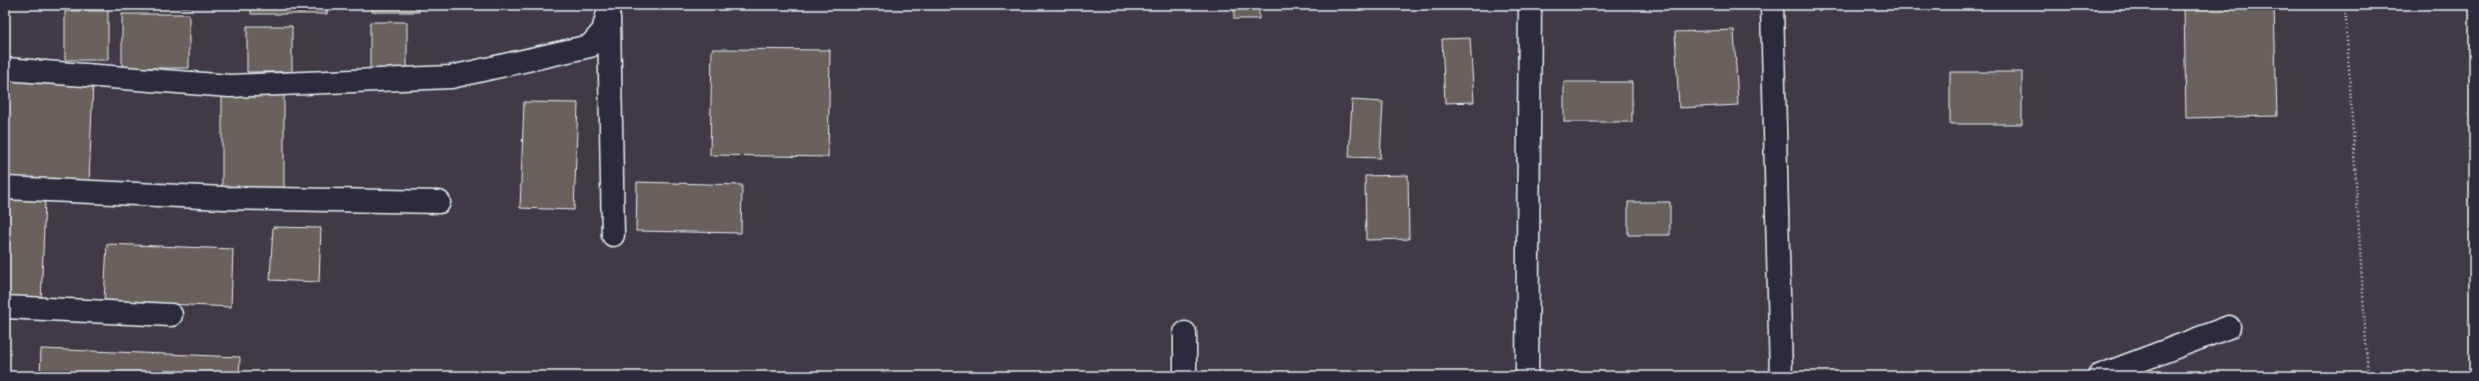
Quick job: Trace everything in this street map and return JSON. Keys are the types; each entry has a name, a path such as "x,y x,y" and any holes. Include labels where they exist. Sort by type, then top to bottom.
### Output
{"street":[{"path":"1527,376 1530,5"},
{"path":"1772,5 1781,376"},
{"path":"5,69 230,86 451,77 590,46 603,32 609,9"},
{"path":"609,9 613,235"},
{"path":"5,188 224,198 439,202"},
{"path":"5,307 171,315"},
{"path":"2099,376 2229,327"},
{"path":"1185,333 1185,376"}],"path":[{"path":"2345,5 2368,376"}],"building":[{"path":"125,5 211,5 211,7 125,7"},
{"path":"251,5 327,5 327,14 251,14"},
{"path":"372,5 419,5 419,12 372,12"},
{"path":"1234,5 1259,5 1259,19 1234,19"},
{"path":"2274,5 2277,116 2186,118 2184,6"},
{"path":"65,11 108,11 108,60 65,60"},
{"path":"122,14 189,14 189,68 122,68"},
{"path":"370,22 407,22 407,72 370,72"},
{"path":"247,26 292,26 292,72 247,72"},
{"path":"1734,30 1738,105 1679,108 1675,32"},
{"path":"1470,38 1474,102 1445,103 1442,39"},
{"path":"712,49 830,50 828,157 710,155"},
{"path":"1950,72 2022,72 2022,124 1950,124"},
{"path":"5,79 93,82 89,183 5,180"},
{"path":"1564,82 1632,82 1632,122 1564,122"},
{"path":"222,88 284,88 284,196 222,196"},
{"path":"1352,100 1383,102 1380,158 1349,157"},
{"path":"524,102 578,103 574,210 520,208"},
{"path":"1408,175 1409,239 1366,240 1365,176"},
{"path":"637,182 742,185 741,233 636,231"},
{"path":"5,200 45,201 41,303 5,302"},
{"path":"1628,202 1670,202 1670,235 1628,235"},
{"path":"273,227 321,228 319,282 270,280"},
{"path":"107,244 233,249 231,307 104,301"},
{"path":"41,349 240,357 239,376 40,376"}]}
